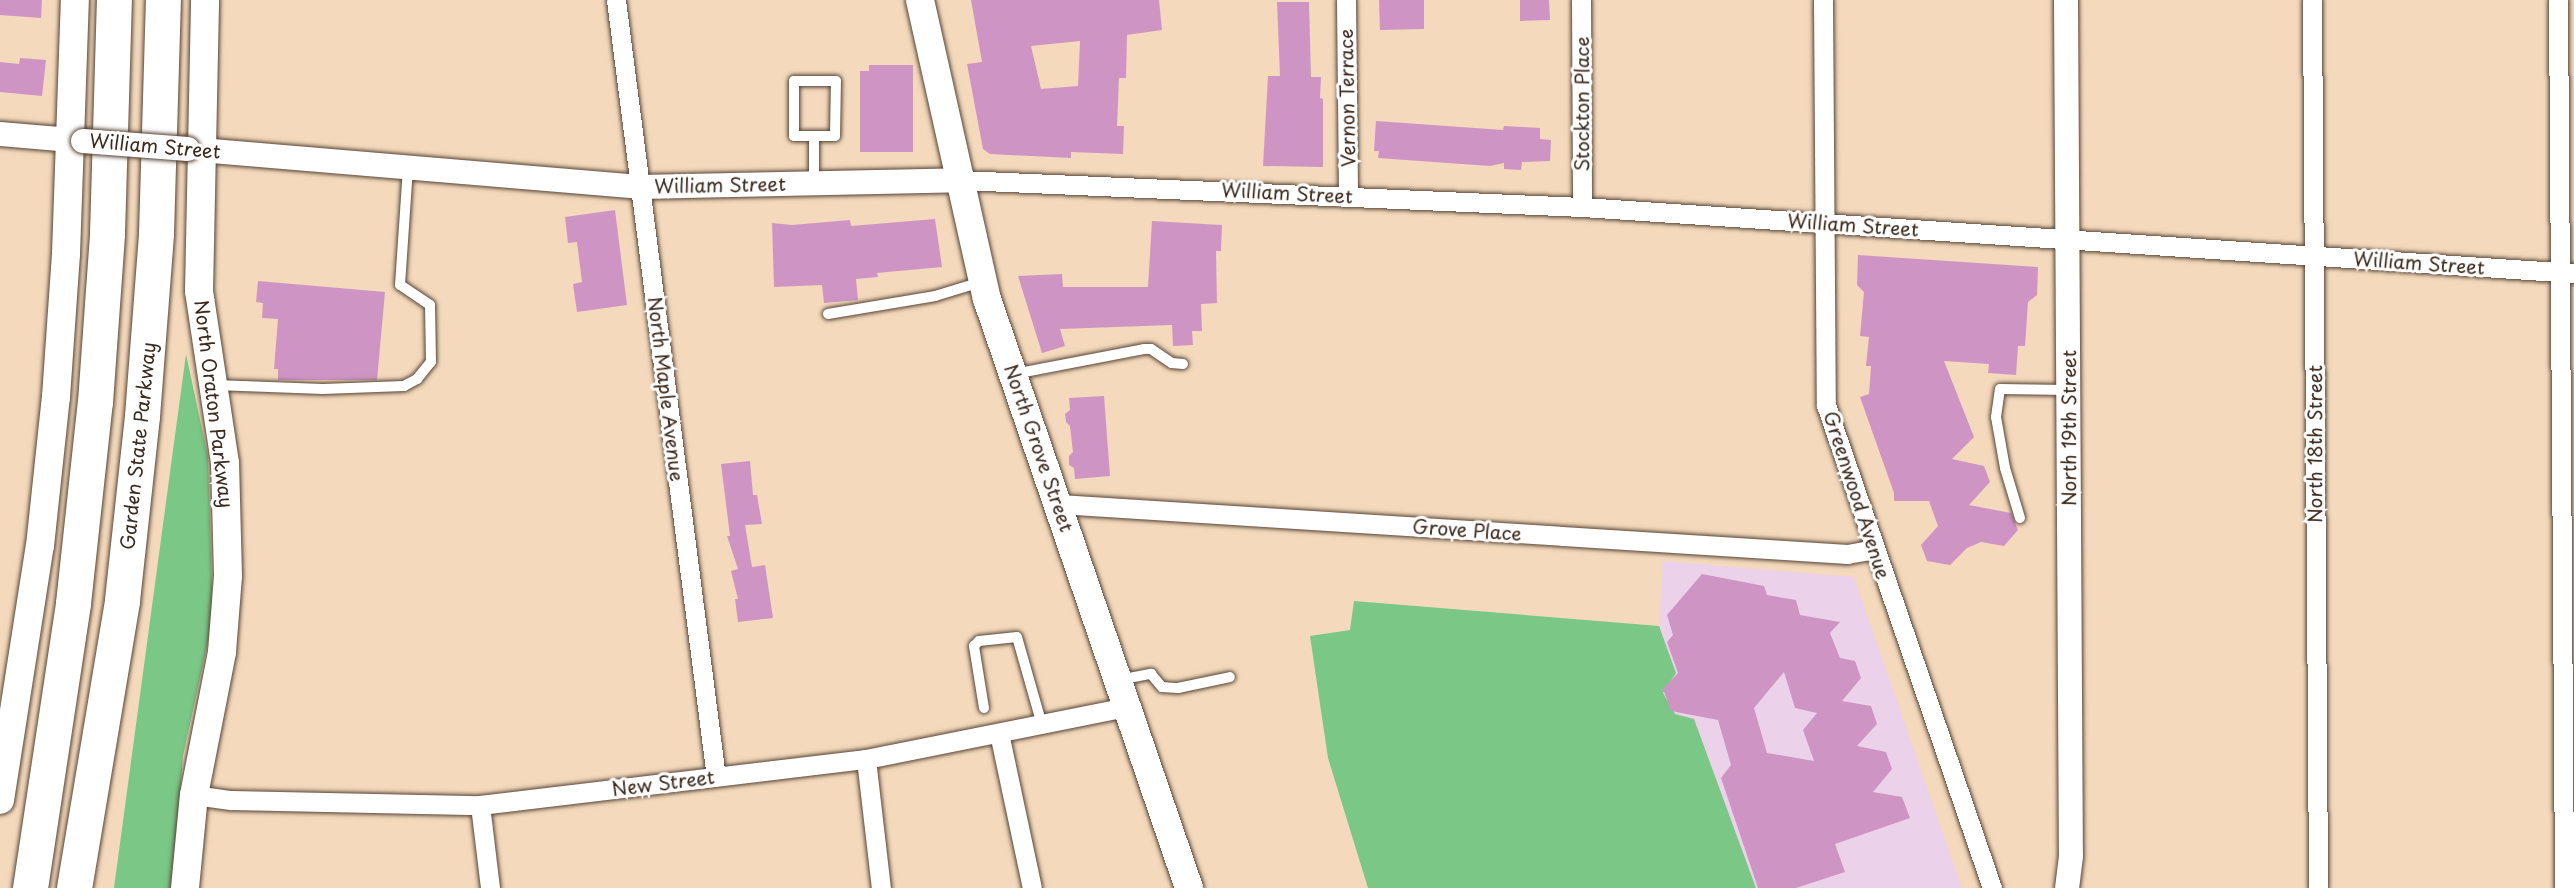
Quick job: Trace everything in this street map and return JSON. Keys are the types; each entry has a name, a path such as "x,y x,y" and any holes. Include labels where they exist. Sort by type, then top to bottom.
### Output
{"highway":[{"path":"30,888 73,603 95,402 107,233 114,0"},
{"name":"Garden State Parkway","path":"74,888 122,600 142,416 155,258 163,0"}],"main road":[{"path":"1,787 48,475 78,140 75,0"},
{"name":"North Oraton Parkway","path":"185,888 194,794 220,665 228,576 225,463 200,291 195,149 205,0"},
{"name":"North Grove Street","path":"920,0 984,282 1189,888"}],"street":[{"name":"North Maple Avenue","path":"616,0 716,777"},
{"name":"Vernon Terrace","path":"1346,0 1348,196"},
{"name":"Stockton Place","path":"1581,0 1582,207"},
{"name":"Greenwood Avenue","path":"1823,0 1826,405 1992,888"},
{"name":"North 19th Street","path":"2066,0 2071,856 2067,888"},
{"name":"North 18th Street","path":"2312,0 2318,888"},
{"path":"2558,0 2567,273 2564,888"},
{"name":"William Street","path":"0,134 639,187 961,180 1348,196 1582,207 2567,273"},
{"name":"Grove Place","path":"1059,504 1847,554 1875,549"},
{"name":"New Street","path":"194,794 231,800 481,804 866,759 1127,707"},
{"path":"999,733 1032,888"},
{"path":"866,759 881,888"},
{"path":"481,804 490,888"},
{"name":"North 19th Street","path":"2071,856 2077,888"}],"lane":[{"path":"794,81 836,81 835,136 814,136 794,136 794,81"},
{"path":"814,136 814,183"},
{"path":"214,385 323,389 404,386 417,379 431,362 429,305 400,285 408,167"},
{"path":"828,314 935,296 984,282"},
{"path":"1014,374 1144,349 1151,349 1172,363 1183,364"},
{"path":"2020,518 2005,468 1996,417 2000,389 2068,390"},
{"path":"984,708 974,646 979,641 1017,637 1042,725"},
{"path":"1118,680 1151,674 1162,687 1178,688 1230,677"}],"shaded area":[{"path":"1663,561 1854,577 1962,888 1756,888 1694,720 1675,714 1663,692 1659,626"}],"green space":[{"path":"186,354 208,457 213,618 183,756 173,888 114,888"},
{"path":"1354,601 1659,626 1676,673 1663,693 1675,714 1694,719 1756,888 1368,888 1328,758 1310,636 1350,630"}],"building":[{"path":"0,0 42,0 41,18 0,15"},
{"path":"971,0 1159,0 1162,30 1127,35 1126,78 1119,78 1117,126 1124,126 1123,154 1071,152 1071,158 990,154 983,149 967,64 982,62","holes":["1080,41 1078,86 1041,89 1031,46"]},
{"path":"1379,0 1424,0 1424,29 1380,30"},
{"path":"1520,0 1549,0 1550,20 1520,21"},
{"path":"1277,2 1309,2 1311,77 1321,77 1320,98 1323,99 1323,167 1263,166 1268,76 1280,76"},
{"path":"20,58 46,60 42,96 0,92 0,62 19,64"},
{"path":"869,65 913,65 913,152 860,152 860,71 869,71"},
{"path":"1376,121 1503,130 1504,126 1540,128 1540,139 1551,140 1550,161 1522,162 1521,170 1504,169 1504,163 1490,166 1378,158 1379,151 1374,151"},
{"path":"615,210 627,305 577,312 573,284 582,282 577,242 568,243 565,217"},
{"path":"935,219 942,267 877,273 878,277 856,279 858,300 824,303 822,285 774,287 772,223 792,225 850,220 851,226"},
{"path":"1152,221 1222,225 1221,251 1216,251 1217,303 1201,304 1202,331 1192,331 1193,345 1173,346 1172,325 1060,329 1065,346 1042,353 1018,276 1062,274 1063,287 1148,287"},
{"path":"1858,255 2038,267 2037,295 2028,302 2025,346 2018,346 2016,375 1988,373 1989,364 1944,361 1974,437 1952,459 1984,466 1990,482 1969,505 2011,513 2018,530 2004,546 1981,542 1967,548 1950,565 1927,561 1921,545 1938,526 1929,501 1894,501 1894,493 1860,397 1869,394 1871,366 1866,366 1869,337 1860,336 1864,292 1857,285"},
{"path":"258,281 385,292 377,380 278,380 278,369 274,369 278,319 262,318 263,303 256,302"},
{"path":"1104,396 1110,476 1075,479 1074,468 1069,465 1069,456 1073,452 1070,426 1066,422 1065,414 1070,410 1069,398"},
{"path":"750,461 753,495 757,495 762,524 745,525 752,567 765,565 773,618 738,622 735,599 738,599 731,571 738,569 727,536 730,536 721,464"},
{"path":"1702,574 1764,586 1767,595 1796,600 1800,615 1840,622 1830,633 1840,658 1855,661 1861,678 1842,701 1871,706 1877,724 1857,746 1886,752 1892,769 1873,792 1902,797 1910,818 1835,844 1845,872 1796,888 1758,888 1721,778 1731,765 1718,720 1671,711 1663,689 1678,673 1667,642 1673,635 1667,615","holes":["1784,672 1795,708 1817,713 1803,730 1814,761 1767,753 1754,708"]}]}
